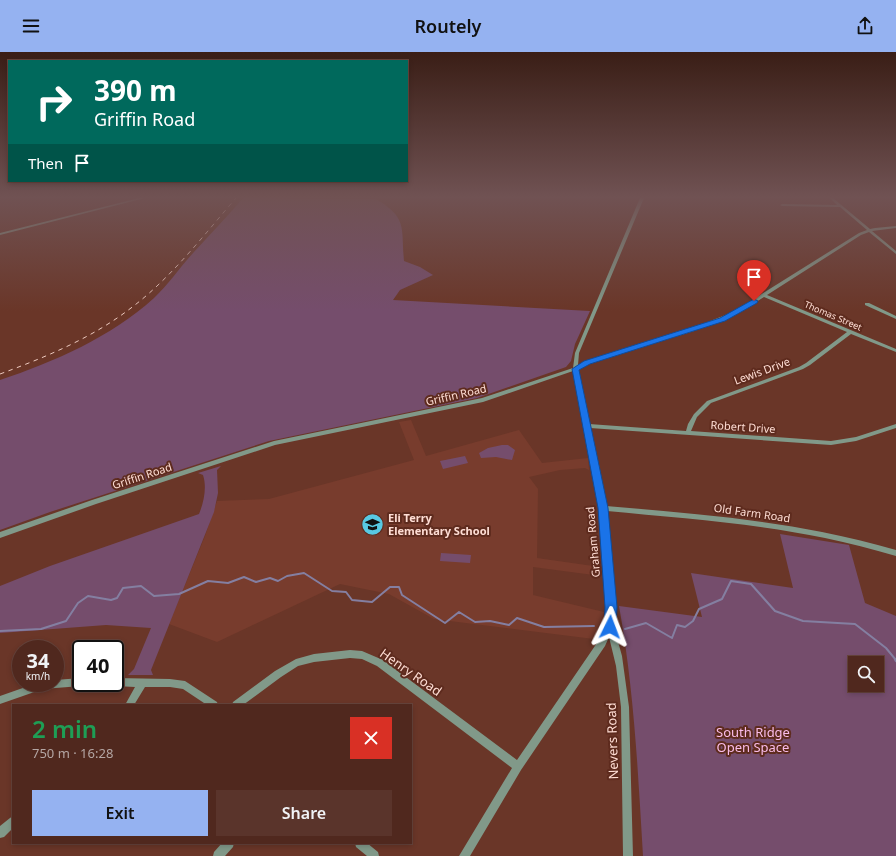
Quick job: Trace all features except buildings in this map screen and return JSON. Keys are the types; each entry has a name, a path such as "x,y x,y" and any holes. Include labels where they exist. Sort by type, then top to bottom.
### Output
{"street":[{"name":"Graham Road","path":"464,856 518,767 602,643 610,627 611,607 603,508 575,369 577,353 625,236"},
{"name":"Griffin Road","path":"0,535 94,502 274,443 483,400 575,369 587,362 722,319 735,313 859,236"},
{"path":"875,236 896,253"},
{"name":"Thomas Street","path":"764,295 896,351"},
{"path":"867,304 876,310 896,318"},
{"name":"Lewis Drive","path":"688,433 690,423 698,411 709,402 801,368 850,332"},
{"name":"Robert Drive","path":"587,426 831,443 851,441 868,437 896,426"},
{"name":"Old Farm Road","path":"603,508 694,516 779,528 846,539 896,554"},
{"name":"Nevers Road","path":"610,627 615,639 624,707 628,856"},
{"name":"Henry Road","path":"237,704 278,674 296,663 314,658 350,654 362,655 380,663 518,767"},
{"path":"124,682 170,683 185,685 213,704"},
{"path":"130,704 143,682"},
{"path":"0,700 43,685 72,683"},
{"path":"0,833 12,822"},
{"path":"218,856 228,844"},
{"path":"361,844 374,856"}],"shaded area":[{"name":"Eli Terry Elementary School","path":"411,420 426,456 519,430 542,463 588,458 589,470 585,468 560,470 529,477 538,489 537,558 600,567 601,576 533,567 533,595 604,612 602,621 594,639 434,619 389,594 340,584 217,642 169,624 205,536 217,501 269,499 414,460 399,422"}],"green space":[{"path":"210,236 402,236 404,261 420,267 433,275 400,290 393,300 590,311 575,344 571,361 566,367 477,398 269,441 50,512 0,530 0,380 41,365 81,347 119,325 154,298"},
{"path":"508,445 515,450 512,460 496,457 481,458 479,453 488,448"},
{"path":"465,456 468,463 443,469 440,461"},
{"path":"221,466 217,470 218,493 214,512 151,670 153,675 128,675 134,669 151,628 106,625 0,633 0,586 50,566 199,514 204,500 205,484 203,475 198,473"},
{"name":"South Ridge Open Space","path":"780,534 849,545 865,603 896,616 896,856 643,856 632,699 619,606 702,617 691,573 793,588"},
{"path":"441,553 471,555 470,563 440,561"}],"waterway":[{"path":"0,631 41,629 66,621 78,603 88,596 111,600 117,598 123,588 141,586 154,596 179,594 208,581 228,583 244,577 256,582 270,578 278,581 287,576 304,573 332,591 346,592 352,600 372,602 390,587 399,587 402,595 445,623 459,612 475,622 490,621 509,625 517,618 544,627 594,626"},
{"path":"625,629 646,623 672,638 677,625 685,627 693,621 699,609 722,599 731,581 751,584 775,611 803,621 855,624 886,648 896,660"}],"railway":[{"path":"0,374 34,361 85,338 116,319 160,284 204,236"}],"place":[{"name":"Eli Terry Elementary School","path":"373,524"}],"route":[{"path":"610,627 611,607 603,508 575,369 587,362 658,341 722,319 754,301"}]}
